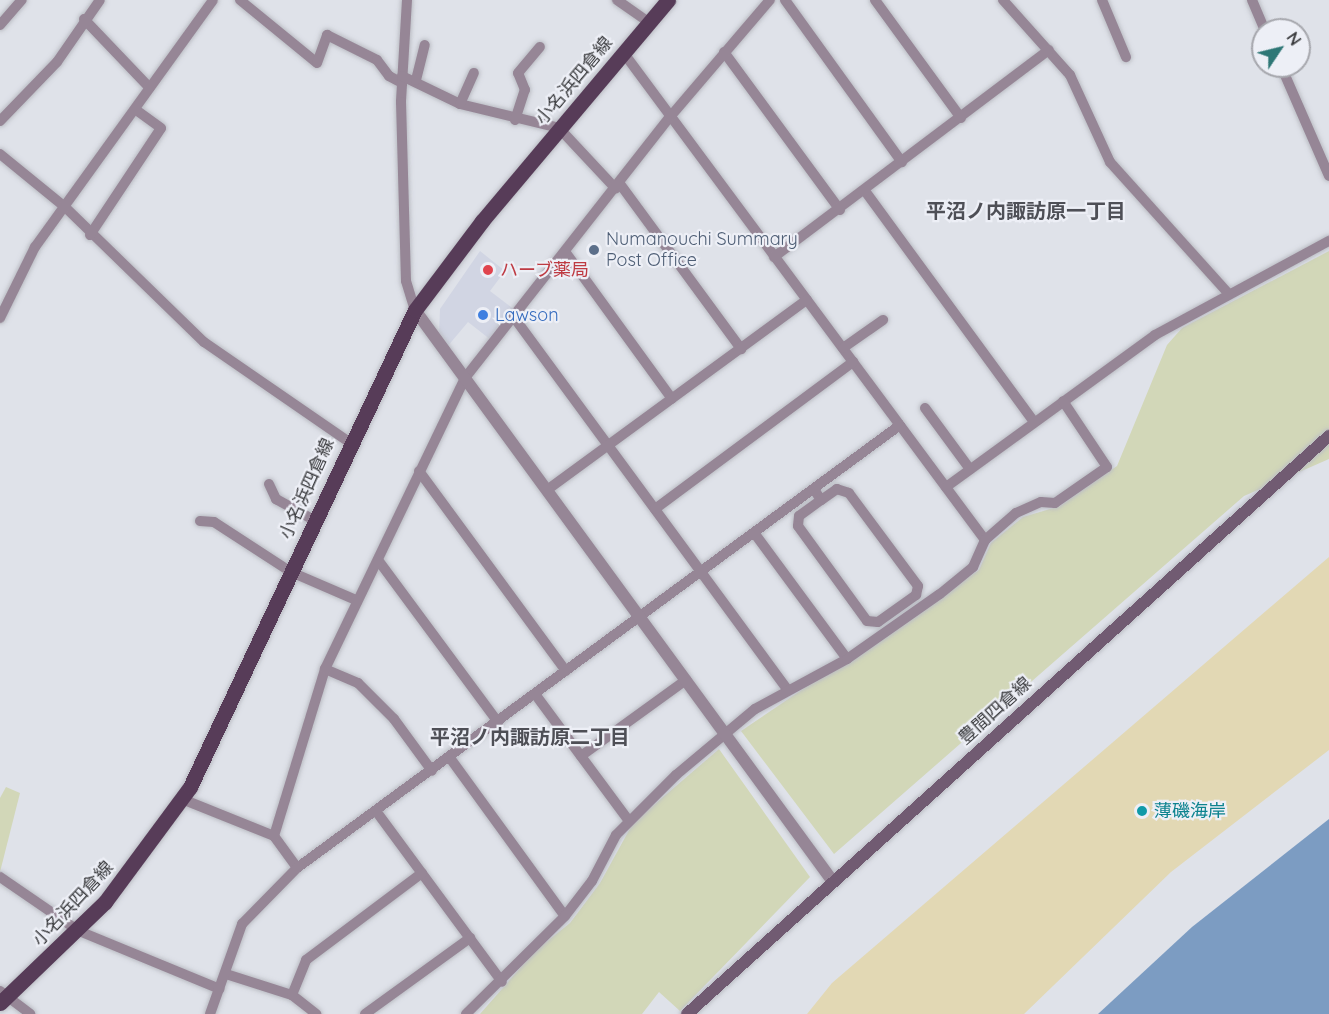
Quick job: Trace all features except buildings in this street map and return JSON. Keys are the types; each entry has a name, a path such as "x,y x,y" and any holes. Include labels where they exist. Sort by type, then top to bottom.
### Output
{"main road":[{"name":"小名浜四倉線","path":"3,998 79,931 182,799 291,572 349,442 415,310 559,129 668,0"},
{"name":"豊間四倉線","path":"687,1014 831,879 1329,436"}],"street":[{"path":"0,25 22,0"},
{"path":"0,122 57,62 84,19 100,0"},
{"path":"0,318 35,248 213,0"},
{"path":"240,0 317,63 327,35 377,60 388,76 416,80 460,104 516,120 559,129 618,186 741,349"},
{"path":"407,0 402,79 406,281 415,310 831,879"},
{"path":"617,0 649,22"},
{"path":"274,836 325,669 356,600 378,560 465,378 566,253 670,117 770,0"},
{"path":"785,0 902,162"},
{"path":"875,0 961,118"},
{"path":"1102,0 1126,57"},
{"path":"1252,0 1260,18"},
{"path":"1008,2 1070,75 1110,162 1229,294"},
{"path":"84,19 150,88"},
{"path":"416,80 425,45"},
{"path":"516,120 525,90 518,73 540,47"},
{"path":"774,257 840,210 1049,50"},
{"path":"623,52 985,540"},
{"path":"724,52 840,210"},
{"path":"460,104 474,73"},
{"path":"1286,78 1329,176"},
{"path":"90,235 161,128 135,109"},
{"path":"0,154 66,207 90,235 219,354 349,442"},
{"path":"865,191 1034,423"},
{"path":"946,487 1155,335 1329,241"},
{"path":"566,253 672,399"},
{"path":"547,490 807,300"},
{"path":"513,316 788,690"},
{"path":"843,348 883,320"},
{"path":"655,509 853,362"},
{"path":"466,1014 502,982 531,945 565,916 629,821 755,709 846,659 973,567 985,540 1016,513 1041,502 1055,503 1107,467 1063,401"},
{"path":"925,408 970,469"},
{"path":"210,1014 242,924 297,868 450,758 900,425"},
{"path":"419,471 566,671"},
{"path":"269,484 276,499 314,520"},
{"path":"814,489 821,500"},
{"path":"837,489 849,493 918,586 916,595 878,622 867,621 798,526 799,516 821,500 837,489"},
{"path":"200,520 219,525 291,572 356,600"},
{"path":"754,534 846,659"},
{"path":"378,560 498,722"},
{"path":"325,669 358,683 394,719 432,771"},
{"path":"581,756 686,680"},
{"path":"535,694 629,821"},
{"path":"450,758 565,916"},
{"path":"182,799 274,836 297,868"},
{"path":"376,811 502,982"},
{"path":"292,995 306,960 422,873"},
{"path":"0,877 79,931 220,989"},
{"path":"365,1014 470,938"},
{"path":"226,974 292,995 316,1014"},
{"path":"3,998 30,1014"}],"shaded area":[{"path":"480,251 505,271 490,291 515,310 491,340 468,322 447,347 439,334 440,309"}],"green space":[{"path":"1329,251 1329,459 1244,496 834,854 741,731 979,570 991,543 1023,517 1060,506 1117,466 1167,345 1182,328"},
{"path":"719,749 810,877 680,1011 659,992 642,1014 480,1014 535,951 570,923 600,883 633,823"},
{"path":"6,787 20,793 0,872 0,798"}],"sand":[{"name":"薄磯海岸","path":"1329,557 1329,750 1171,872 1024,1014 807,1014 832,983"}],"water":[{"path":"1329,819 1329,1014 1098,1014 1192,927"}],"place":[{"name":"Numanouchi Summary Post Office","path":"594,250"},
{"name":"ハーブ薬局","path":"488,270"},
{"name":"Lawson","path":"483,315"},
{"name":"薄磯海岸","path":"1142,811"}],"district":[{"name":"平沼ノ内諏訪原一丁目","path":"1026,210"},
{"name":"平沼ノ内諏訪原二丁目","path":"530,736"}]}
